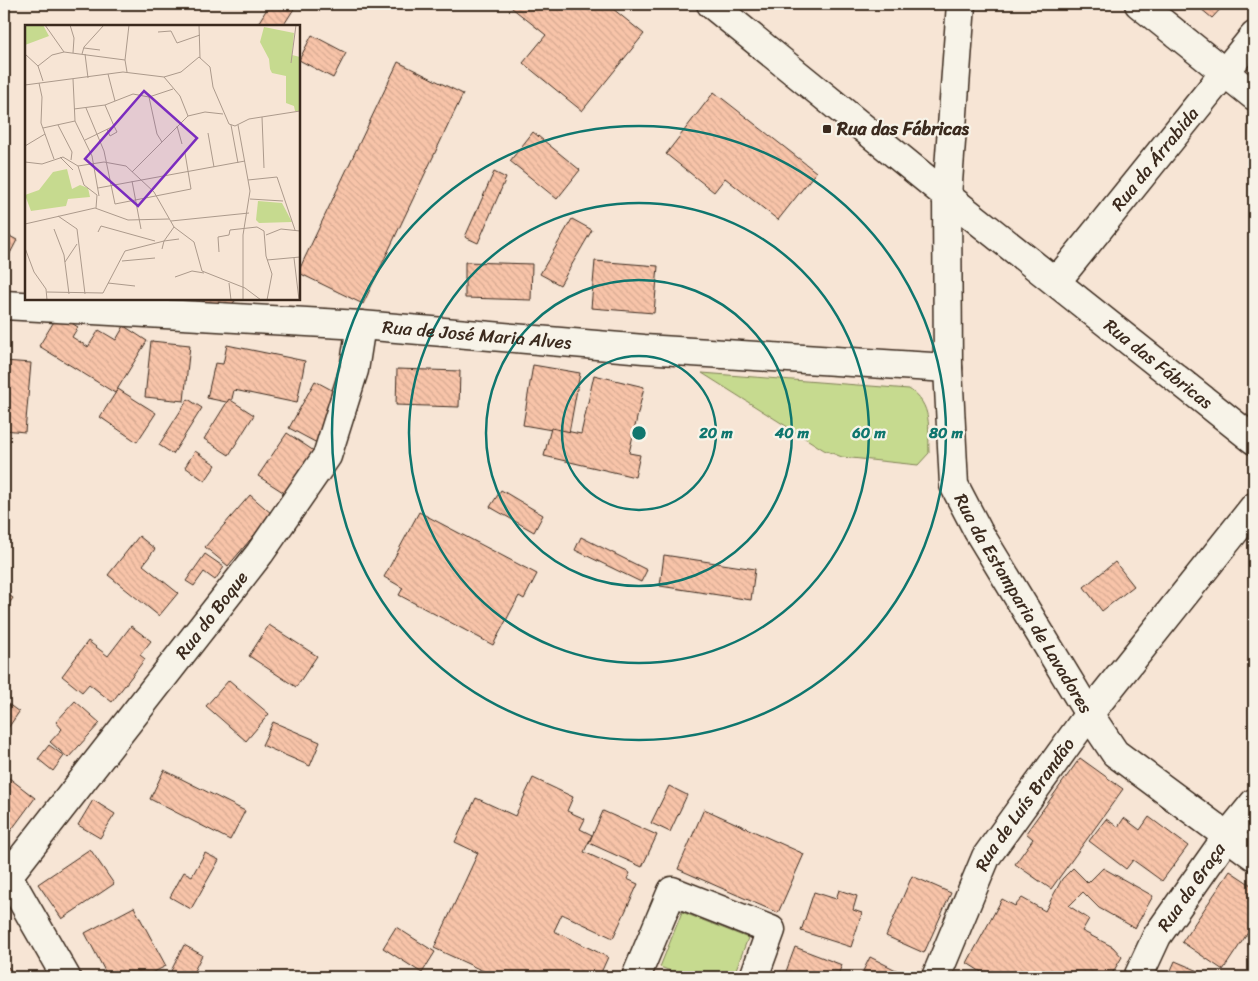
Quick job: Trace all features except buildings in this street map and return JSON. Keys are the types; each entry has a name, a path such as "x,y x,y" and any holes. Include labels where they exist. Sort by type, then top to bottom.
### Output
{"street":[{"name":"Rua das Fábricas","path":"711,4 947,196 1254,440"},
{"name":"Rua da Estamparia de Lavadores","path":"961,4 947,196 948,368 954,485 978,531 1089,714 1116,753 1254,856"},
{"path":"1140,4 1254,96"},
{"name":"Rua da Árrabida","path":"1056,282 1254,36"},
{"name":"Rua de José Maria Alves","path":"4,305 63,303 654,349 948,368"},
{"name":"Rua do Boque","path":"6,875 260,553 327,456 354,370 361,325"},
{"name":"Rua de Luís Brandão","path":"936,977 986,857 1089,714 1254,507"},
{"name":"Rua da Graça","path":"1138,977 1157,936 1228,835 1254,803"},
{"path":"6,875 66,977"},
{"path":"636,977 672,891 772,930 754,977"}],"green space":[{"path":"702,373 909,389 917,395 926,409 929,426 929,453 918,465 842,457 824,450"},
{"path":"682,912 748,938 733,977 687,977 660,967"}],"place":[{"name":"Rua das Fábricas","path":"827,129"}]}
